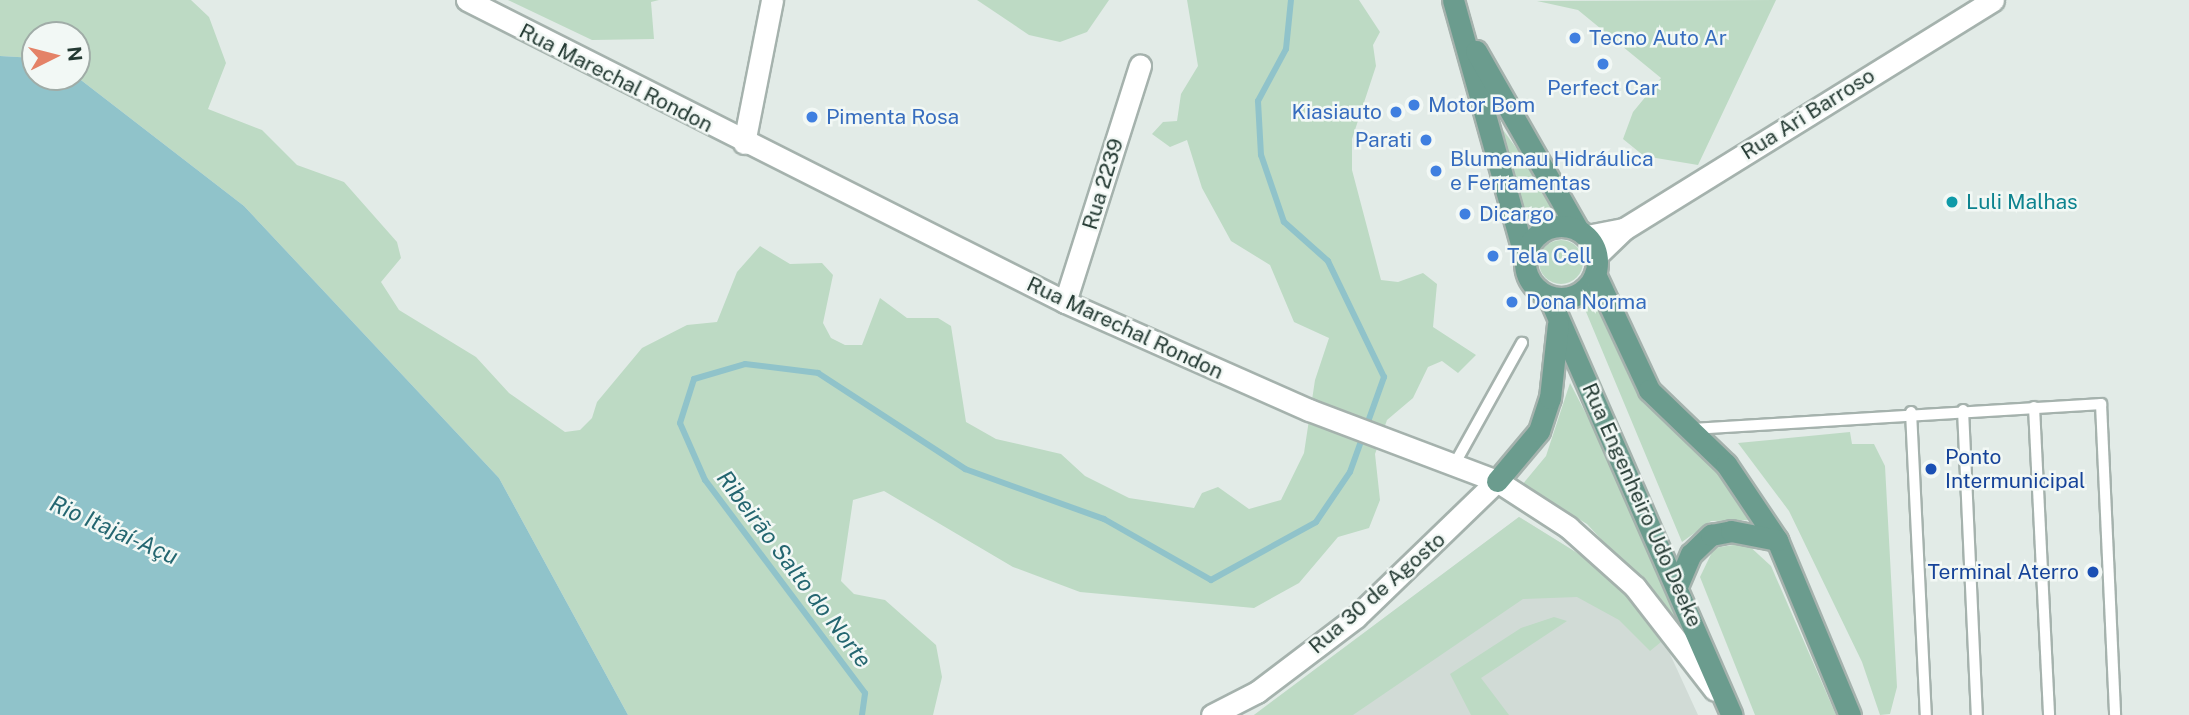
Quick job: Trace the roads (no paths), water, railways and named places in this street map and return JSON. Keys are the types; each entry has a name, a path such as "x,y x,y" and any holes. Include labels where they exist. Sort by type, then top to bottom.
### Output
{"main road":[{"name":"Rua Marechal Rondon","path":"467,0 744,143 1065,302 1309,410 1497,481 1568,527 1635,587 1666,619 1731,713"},
{"path":"744,143 772,0"},
{"name":"Rua Ari Barroso","path":"1596,265 1624,229 1993,0"},
{"path":"1455,7 1583,233 1649,390 1693,429 1737,478 1777,540 1850,715"},
{"path":"1455,7 1530,280 1549,297 1578,294 1596,265"},
{"name":"Rua 2239","path":"1065,302 1140,66"},
{"path":"1525,258 1538,232 1556,225 1583,233"},
{"name":"Rua Ari Barroso","path":"1583,233 1624,229"},
{"name":"Rua Engenheiro Udo Deeke","path":"1549,297 1678,584 1731,713"},
{"path":"1497,481 1539,431 1556,361 1558,318"},
{"name":"Rua 30 de Agosto","path":"1212,715 1257,692 1356,617 1497,481"},
{"path":"1678,584 1691,554 1710,535 1742,532 1777,540"}],"lane":[{"path":"1454,465 1522,343"},
{"path":"1693,429 1911,412 2101,404 2115,715"},
{"path":"2034,407 2049,715"},
{"path":"1963,410 1977,715"},
{"path":"1911,412 1926,715"}],"water":[{"name":"Rio Itajaí-Açu","path":"0,56 21,57 21,91 91,91 91,88 244,206 499,478 628,715 0,715"}],"waterway":[{"name":"Ribeirão Salto do Norte","path":"862,715 865,693 705,480 680,423 694,379 745,364 818,373 965,469 1104,519 1211,580 1316,522 1350,472 1384,377 1328,261 1284,222 1261,155 1258,101 1286,49 1291,0"}],"place":[{"name":"Tecno Auto Ar","path":"1575,38"},
{"name":"Perfect Car","path":"1603,64"},
{"name":"Motor Bom","path":"1414,105"},
{"name":"Kiasiauto","path":"1396,112"},
{"name":"Pimenta Rosa","path":"812,117"},
{"name":"Parati","path":"1426,140"},
{"name":"Blumenau Hidráulica e Ferramentas","path":"1436,171"},
{"name":"Luli Malhas","path":"1952,202"},
{"name":"Dicargo","path":"1465,214"},
{"name":"Tela Cell","path":"1493,256"},
{"name":"Dona Norma","path":"1512,302"},
{"name":"Ponto Intermunicipal","path":"1931,469"},
{"name":"Terminal Aterro","path":"2093,572"}]}
